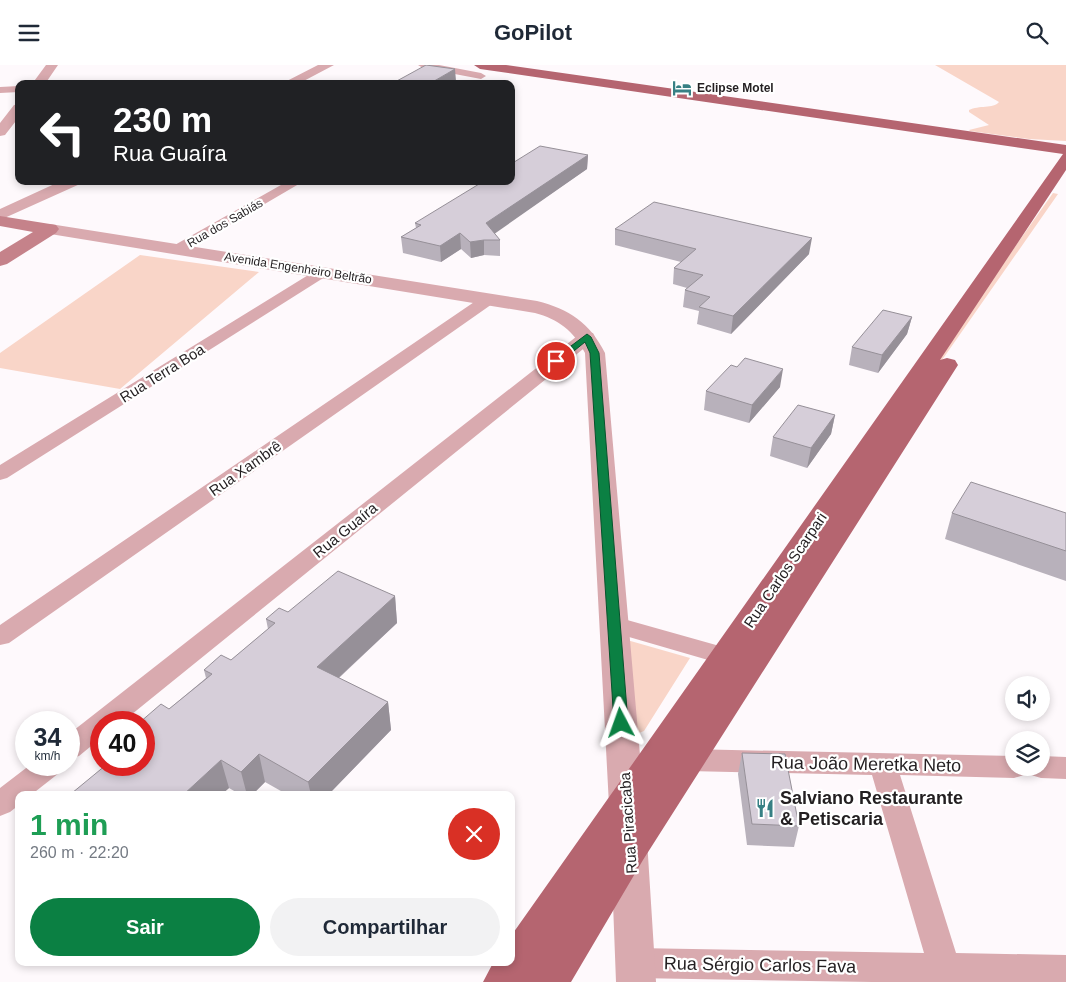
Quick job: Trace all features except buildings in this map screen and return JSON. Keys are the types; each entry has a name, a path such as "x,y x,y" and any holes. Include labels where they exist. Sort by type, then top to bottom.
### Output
{"main road":[{"path":"480,70 504,69 1064,151"},
{"name":"Rua Carlos Scarpari","path":"515,966 627,802 739,660 1057,187 1064,151"},
{"name":"Avenida Engenheiro Beltrão","path":"0,221 50,229"},
{"path":"0,260 50,229"},
{"name":"Rua Carlos Scarpari","path":"548,982 630,849 688,760 739,660"},
{"name":"Rua Carlos Scarpari","path":"504,982 515,966"}],"street":[{"path":"41,80 52,65"},
{"path":"296,80 328,65"},
{"path":"423,65 480,70"},
{"path":"471,80 480,70"},
{"path":"0,90 15,89"},
{"path":"0,132 15,113"},
{"path":"0,215 65,185"},
{"name":"Rua dos Sabiás","path":"178,249 291,185"},
{"name":"Avenida Engenheiro Beltrão","path":"50,229 550,310 576,324 587,337"},
{"name":"Rua Terra Boa","path":"0,474 323,272"},
{"name":"Rua Xambrê","path":"0,637 489,299"},
{"name":"Rua Piracicaba","path":"587,337 595,353 627,802 635,973"},
{"name":"Rua Guaíra","path":"117,711 587,337"},
{"path":"613,624 739,660"},
{"name":"Rua Guaíra","path":"80,740 90,732"},
{"name":"Rua João Meretka Neto","path":"688,760 1005,767"},
{"path":"883,764 947,975"},
{"path":"1050,767 1066,768"},
{"path":"16,791 35,776"},
{"path":"0,804 15,792"},
{"name":"Rua Sérgio Carlos Fava","path":"635,973 947,975 1066,970"}],"shaded area":[{"path":"935,65 1066,65 1066,141 1029,139 970,131 989,125 969,112 969,110 993,106 999,102"},
{"path":"1053,193 1058,194 824,529 817,527"},
{"path":"140,255 259,272 120,389 0,368 0,353"},
{"path":"627,640 690,658 644,731 639,733 635,732"}],"place":[{"name":"Eclipse Motel","path":"682,88"},
{"name":"Salviano Restaurante & Petiscaria","path":"765,808"}],"route":[{"path":"556,361 587,337 595,353 621,723"}]}
